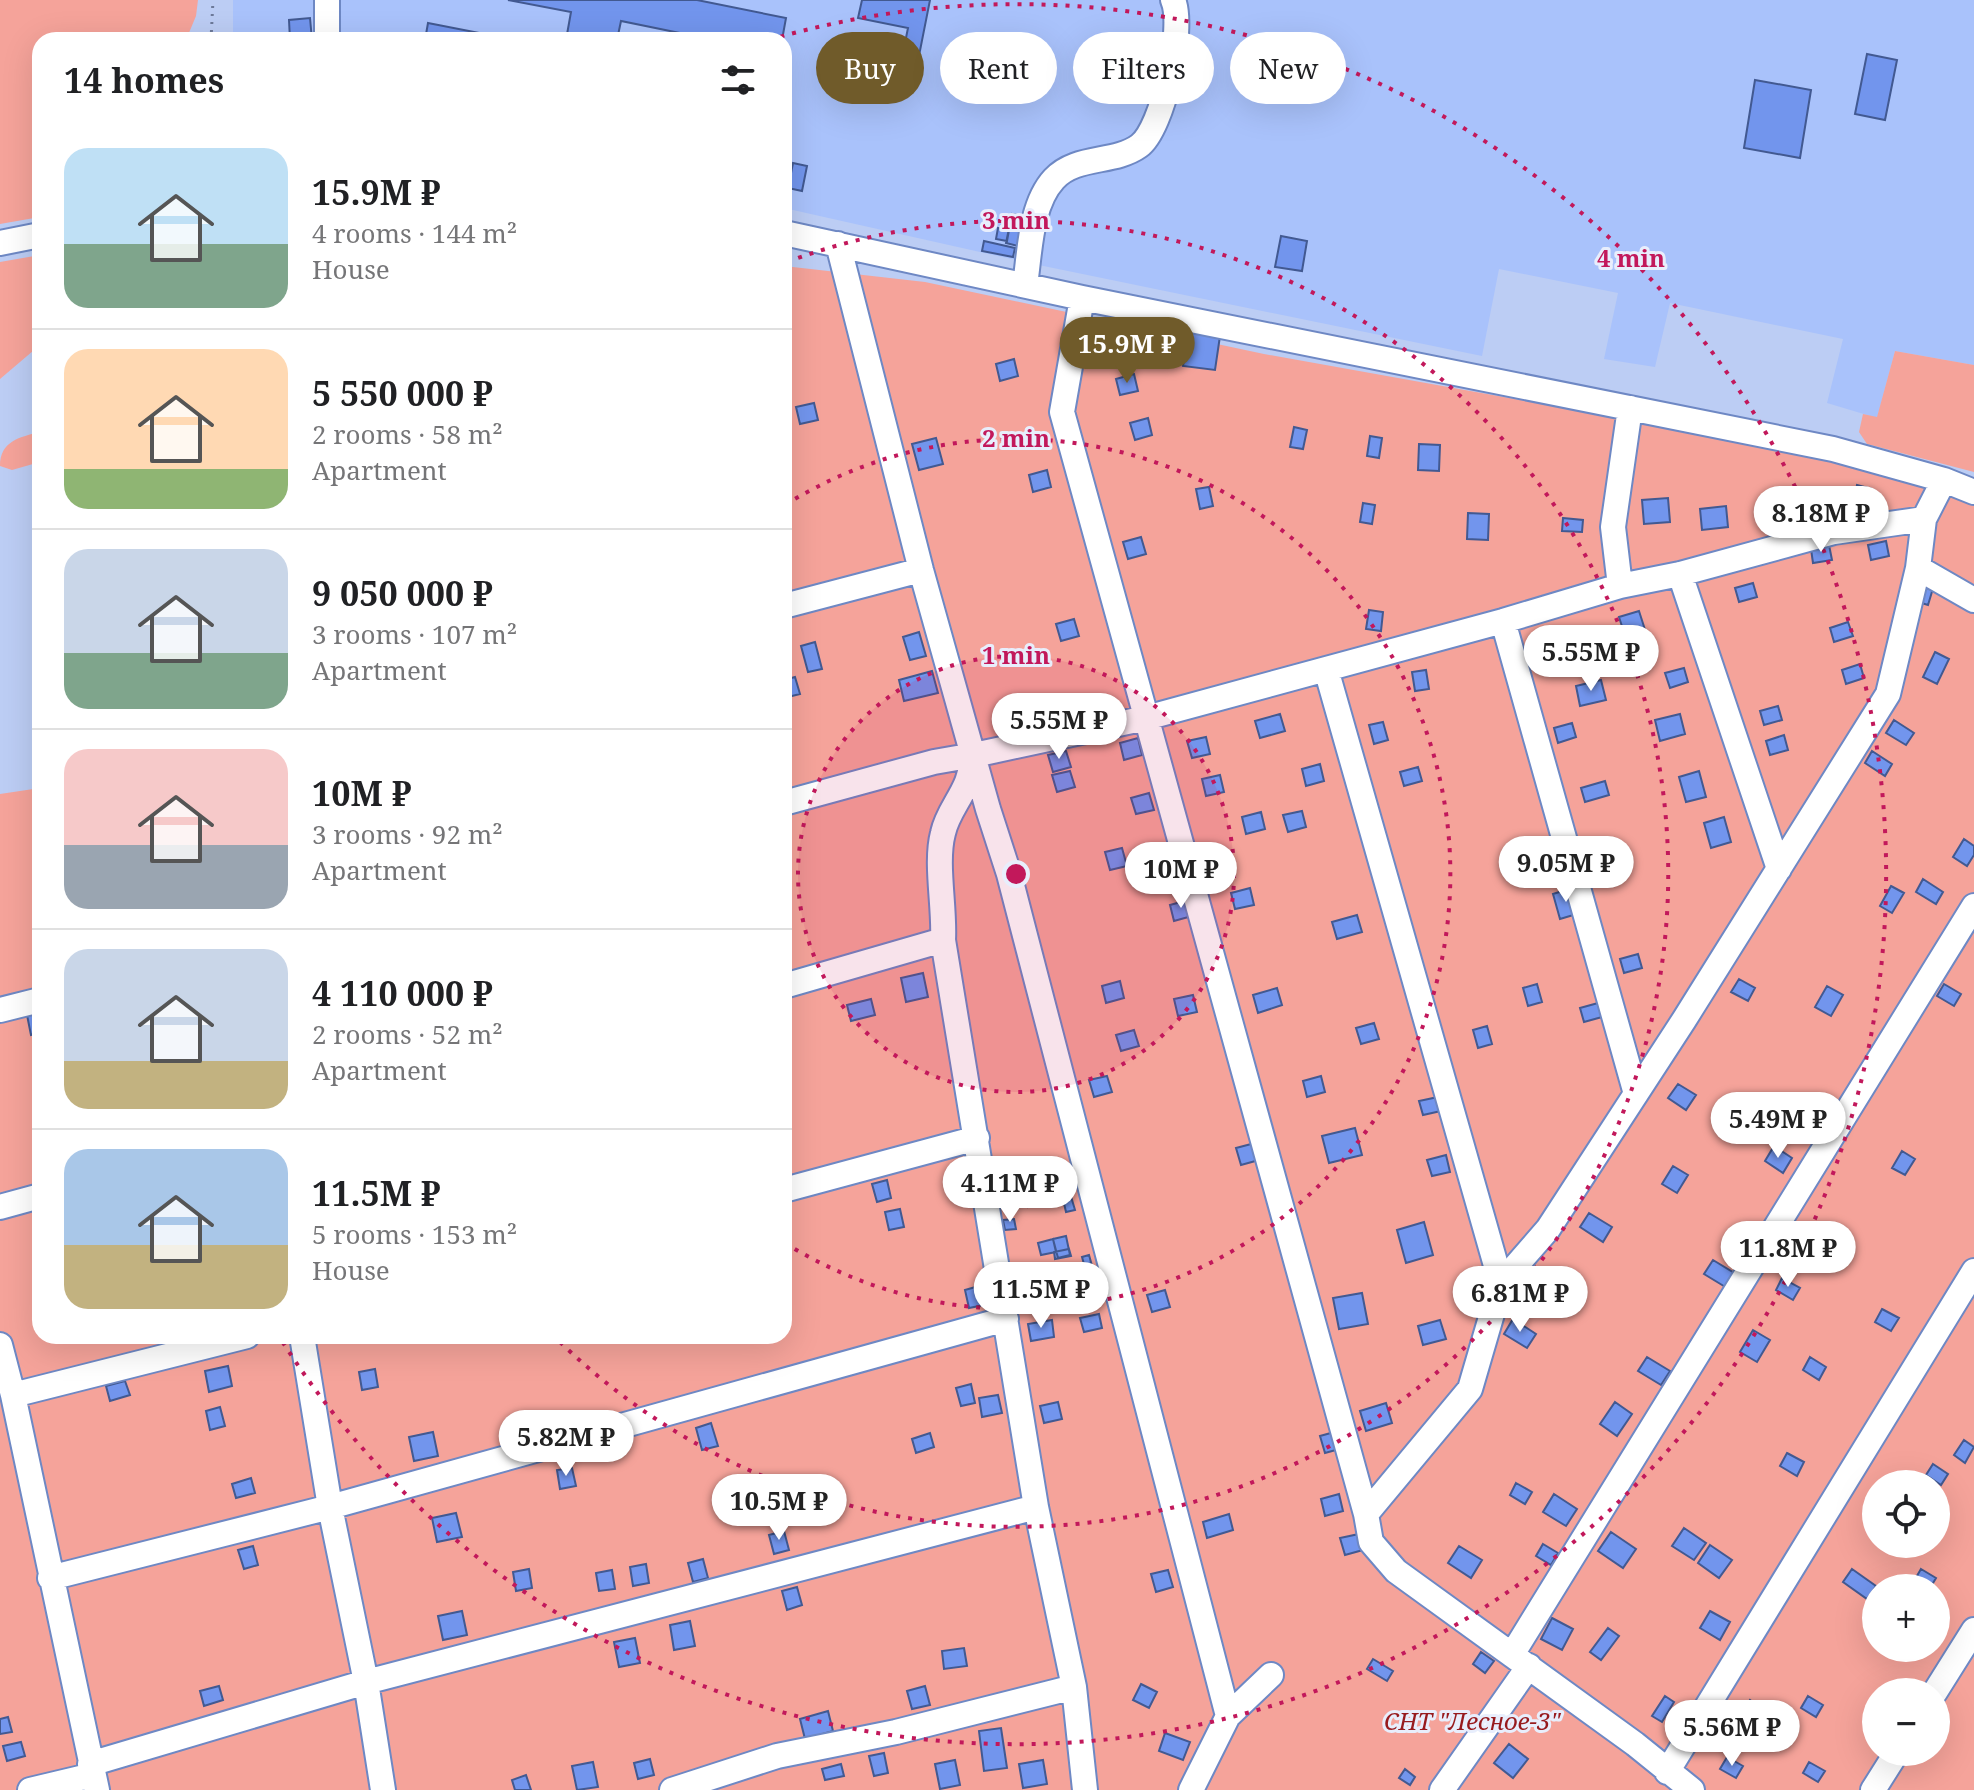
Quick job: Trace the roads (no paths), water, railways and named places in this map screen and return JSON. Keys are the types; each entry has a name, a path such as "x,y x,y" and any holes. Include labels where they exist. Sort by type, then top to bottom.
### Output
{"street":[{"path":"327,0 327,32"},
{"path":"1025,285 1037,214 1044,194 1055,178 1072,166 1139,146 1157,122 1178,31 1173,0"},
{"path":"792,235 1082,298 1833,449 1944,480 1974,492"},
{"path":"0,243 32,237"},
{"path":"838,244 921,570 1009,874 1228,1716"},
{"path":"1082,298 1062,412 1366,1514 1371,1542 1396,1571 1635,1744 1678,1784 1974,1271"},
{"path":"1620,586 1613,527 1630,408"},
{"path":"1366,1514 1470,1389 1501,1283 1548,1229 1888,694 1918,568 1924,519 1944,480"},
{"path":"792,801 934,762 1146,718 1620,586 1680,574 1834,532 1924,519"},
{"path":"1918,568 1974,600"},
{"path":"792,604 921,570"},
{"path":"1680,574 1779,869"},
{"path":"1503,621 1636,1094"},
{"path":"1326,669 1501,1283"},
{"path":"974,755 966,783 942,835 943,940 1036,1507 1074,1687 1085,1790"},
{"path":"1442,1790 1974,906"},
{"path":"792,984 943,940"},
{"path":"0,1010 32,1002"},
{"path":"792,1188 977,1138"},
{"path":"0,1207 32,1198"},
{"path":"50,1578 330,1507 1006,1319"},
{"path":"13,1395 215,1344"},
{"path":"303,1344 383,1790"},
{"path":"0,1345 94,1776"},
{"path":"30,1790 94,1776 366,1682 1036,1507"},
{"path":"1944,1678 1974,1630"},
{"path":"1191,1790 1228,1716 1271,1675"},
{"path":"672,1790 777,1756 896,1732 1074,1687"},
{"path":"1873,1790 1888,1766"}],"park label":[{"name":"СНТ \"Лесное-3\"","path":"1472,1722"}]}
